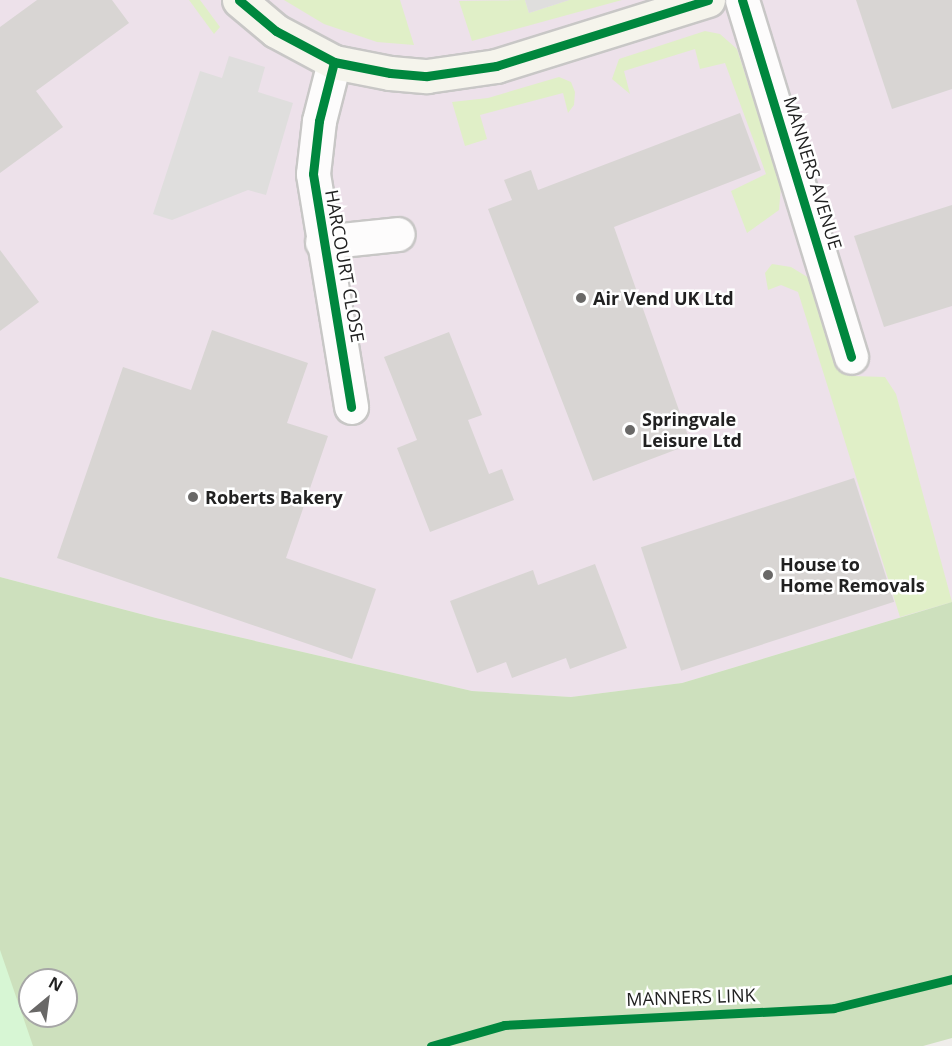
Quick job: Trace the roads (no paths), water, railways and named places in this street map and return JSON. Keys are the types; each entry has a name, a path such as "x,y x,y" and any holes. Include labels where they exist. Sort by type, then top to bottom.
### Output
{"street":[{"path":"239,0 276,31 334,62 390,74 465,73 708,0"},
{"name":"MANNERS AVENUE","path":"742,0 851,357"},
{"name":"HARCOURT CLOSE","path":"334,62 315,147 314,193 351,407"},
{"name":"HARCOURT CLOSE","path":"321,242 398,234"}],"place":[{"name":"Air Vend UK Ltd","path":"581,298"},
{"name":"Springvale Leisure Ltd","path":"630,430"},
{"name":"Roberts Bakery","path":"193,497"},
{"name":"House to Home Removals","path":"768,575"}]}
